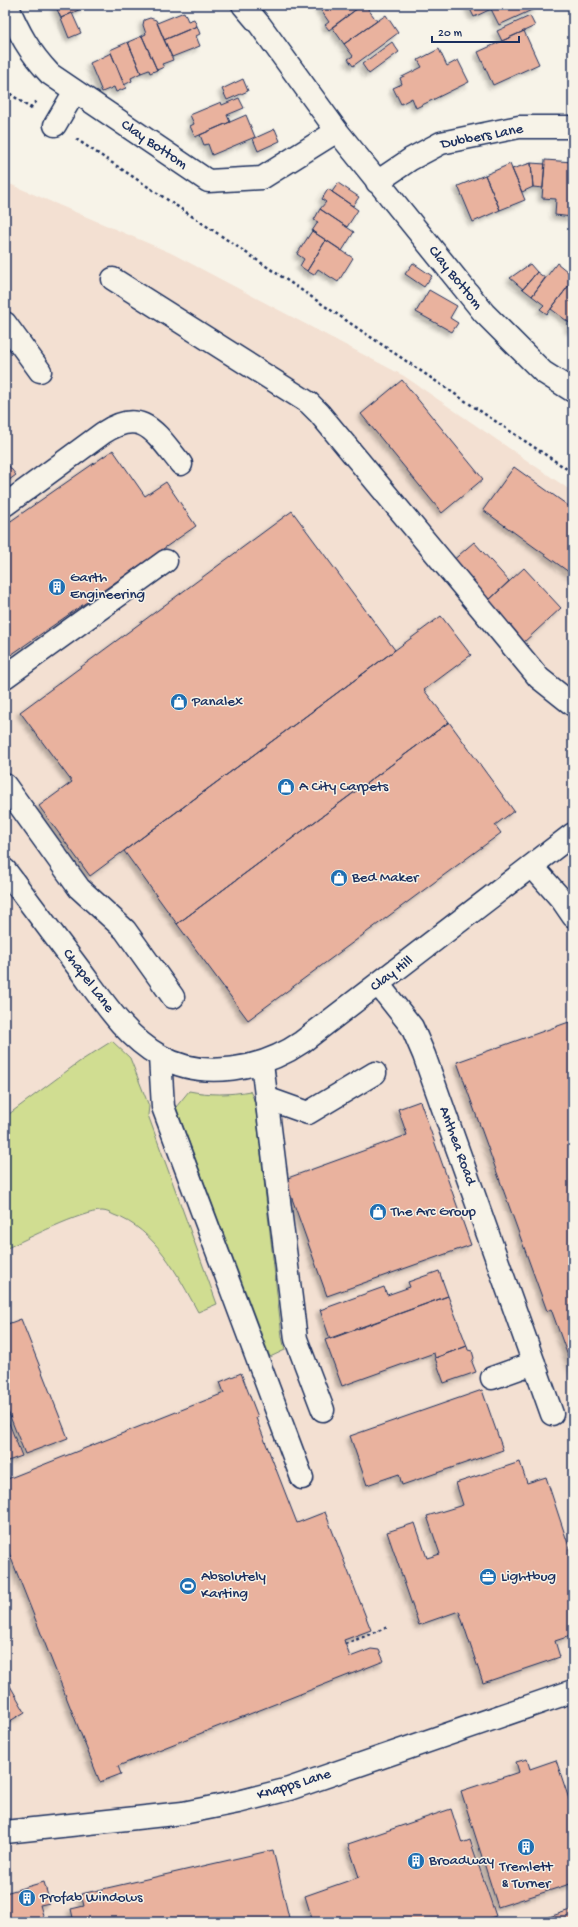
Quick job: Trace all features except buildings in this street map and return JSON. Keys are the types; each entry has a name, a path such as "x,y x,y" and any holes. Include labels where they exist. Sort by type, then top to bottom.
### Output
{"street":[{"name":"Clay Bottom","path":"7,5 15,24 33,56 50,74 208,181 262,178 337,131"},
{"name":"Clay Bottom","path":"243,5 260,25 337,131 484,313 543,372 573,391"},
{"path":"55,125 75,91"},
{"name":"Dubbers Lane","path":"377,182 411,159 442,143 519,128 573,127"},
{"path":"113,279 309,403 319,413 539,678 573,705"},
{"path":"5,323 40,371"},
{"path":"5,505 103,433 112,427 123,424 136,421 145,424 155,432 181,464"},
{"path":"5,677 166,562"},
{"path":"5,785 79,888 125,930 173,997"},
{"name":"Clay Hill","path":"192,1067 232,1068 262,1063 277,1057 302,1042 573,834"},
{"path":"532,866 558,895 573,916"},
{"name":"Chapel Lane","path":"5,870 117,1019 139,1040 160,1056 192,1067"},
{"name":"Anthea Road","path":"378,984 412,1027 424,1055 552,1414"},
{"path":"160,1056 162,1107 302,1478"},
{"path":"262,1063 296,1339 323,1410"},
{"path":"266,1098 308,1113 375,1073"},
{"path":"492,1378 534,1364"},
{"name":"Knapps Lane","path":"5,1832 183,1813 238,1802 289,1789 573,1691"}],"path":[{"path":"5,90 573,473"},
{"path":"345,1644 388,1627"}],"shaded area":[{"path":"5,182 171,253 404,376 573,492 573,1922 5,1922"}],"green space":[{"path":"112,1041 130,1058 149,1106 148,1115 217,1304 198,1312 164,1255 153,1242 142,1231 129,1222 106,1212 93,1212 68,1220 5,1249 5,1117 79,1062"},
{"path":"189,1091 220,1094 250,1091 255,1102 282,1337 285,1350 270,1357 176,1107"}],"place":[{"name":"Garth Engineering","path":"57,587"},
{"name":"Panalex","path":"179,702"},
{"name":"A City Carpets","path":"286,787"},
{"name":"Bed Maker","path":"339,878"},
{"name":"The Arc Group","path":"378,1212"},
{"name":"Lightbug","path":"488,1577"},
{"name":"Absolutely Karting","path":"188,1586"},
{"name":"Tremlett & Turner","path":"526,1847"},
{"name":"Broadway","path":"416,1861"},
{"name":"Profab Windows","path":"27,1898"}]}
